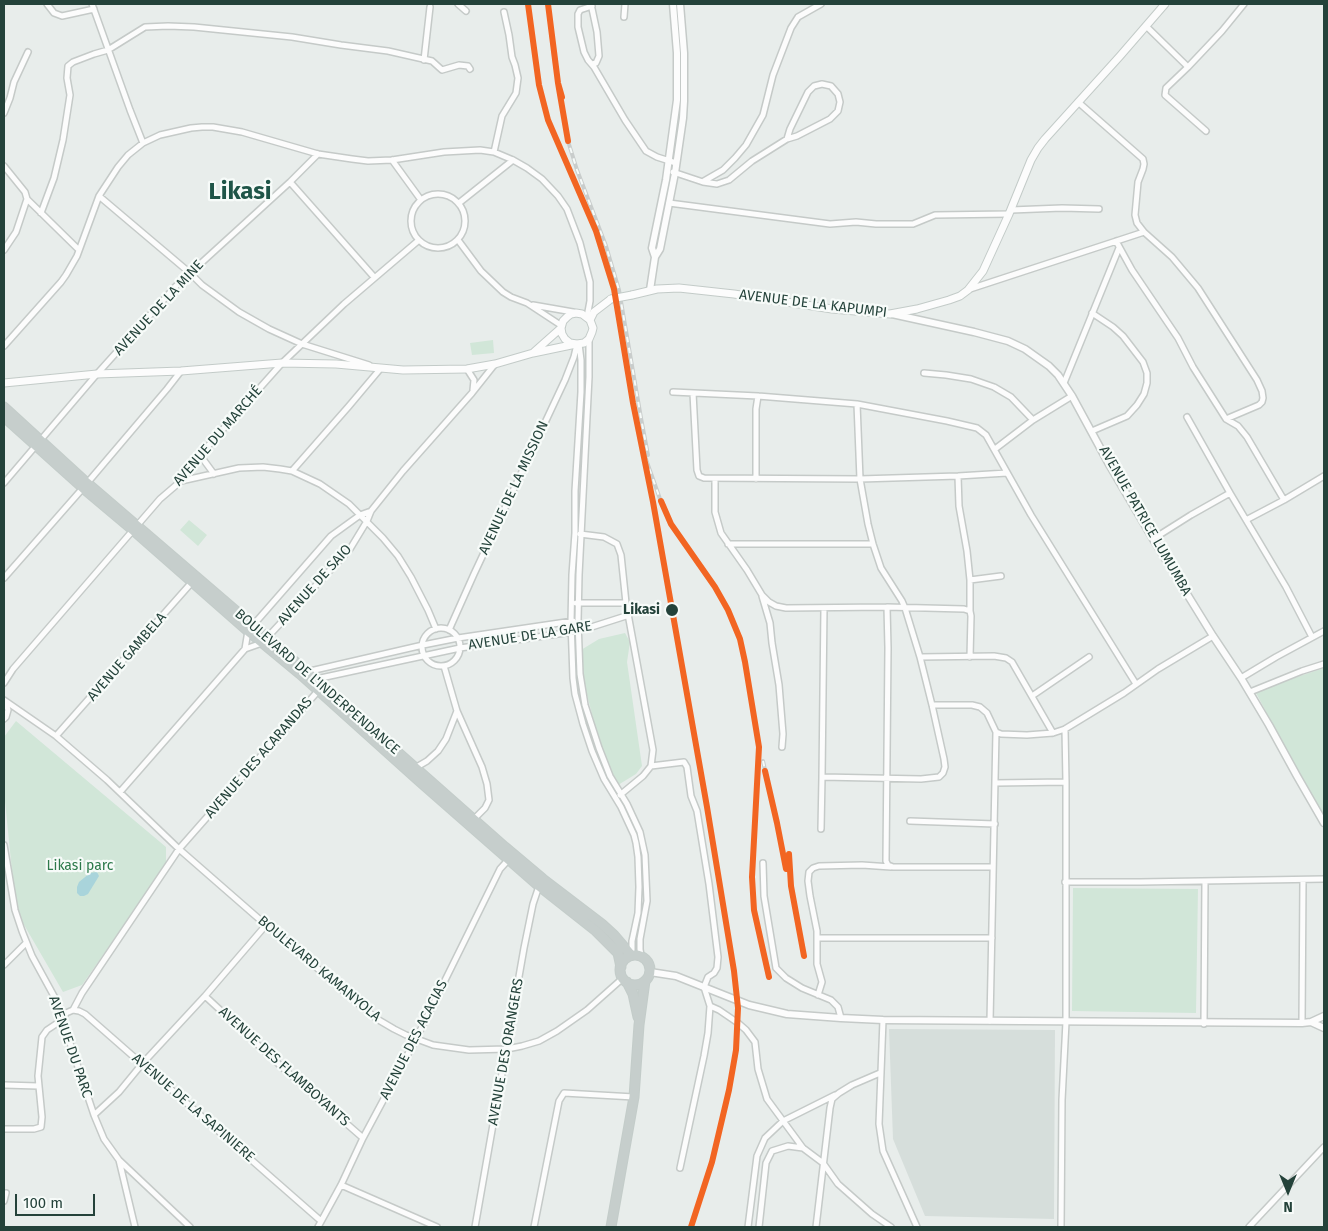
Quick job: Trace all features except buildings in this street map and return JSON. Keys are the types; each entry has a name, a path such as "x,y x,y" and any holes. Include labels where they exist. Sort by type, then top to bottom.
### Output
{"highway":[{"name":"BOULEVARD DE L'INDERPENDANCE","path":"4,407 38,444"},
{"name":"BOULEVARD DE L'INDERPENDANCE","path":"4,417 38,444 415,768 471,822"},
{"name":"BOULEVARD DE L'INDERPENDANCE","path":"308,677 318,691 596,931 614,948 620,958 621,967"},
{"name":"BOULEVARD DE L'INDERPENDANCE","path":"541,883 602,924 635,956"},
{"path":"610,1227 634,1097 639,1025 646,981 650,972 648,962 635,956 626,959 621,967 621,973 634,994 639,1025"},
{"path":"625,980 636,984 646,981"}],"main road":[{"name":"AVENUE DE LA KAPUMPI","path":"586,317 610,299 650,290 679,288 734,294 832,309 890,314 917,309 960,296 968,290 983,271 1031,160 1045,138 1165,4"},
{"path":"4,383 97,374 311,363 422,370 467,368 495,364 533,353 584,343 591,336 593,328 586,317 571,314 563,321 561,327 562,334 570,343 578,344"},
{"path":"533,353 561,327"}],"street":[{"path":"47,4 54,13 62,16 93,6 143,143"},
{"path":"458,4 466,11"},
{"path":"624,4 624,17"},
{"path":"674,4 680,53"},
{"path":"650,290 655,257 660,250 675,173 672,163 681,101 680,4"},
{"path":"703,182 723,170 746,145 763,115 773,75 791,28 798,17 821,4"},
{"path":"1206,131 1166,96 1166,88 1222,31 1244,4"},
{"path":"592,64 596,63 599,56 597,32 591,5 580,10 578,14 578,27 584,52 588,60 602,79 625,120 646,151 672,163"},
{"path":"424,60 430,7"},
{"path":"494,152 502,116 516,93 518,78 512,57 504,12"},
{"path":"1146,26 1188,67"},
{"path":"41,213 54,178 63,140 70,95 66,78 68,66 73,62 108,50 145,27 194,27 292,37 432,61 442,70 459,65 468,66 470,70"},
{"path":"4,113 14,82 28,52"},
{"path":"667,170 703,182 716,184 729,180 752,161 787,139 830,119 838,111 840,102 838,94 831,86 822,84 814,86 808,92 787,139"},
{"path":"1078,102 1143,158 1144,164 1138,182 1135,215 1138,223 1144,232 1172,257 1198,288 1257,380 1264,398 1262,402 1226,419"},
{"path":"4,346 61,282 72,266 99,196 128,155 143,143 170,132 191,128 213,127 257,135 318,154 360,160 392,160 444,152 480,150 494,152 513,160 542,179 567,209 580,243 591,291 586,317 527,304"},
{"name":"AVENUE DE LA MINE","path":"4,483 97,374 176,286 318,154"},
{"path":"392,160 421,200"},
{"path":"459,203 513,160"},
{"path":"655,257 652,248 667,170 672,163"},
{"path":"4,166 25,192 27,199 79,250"},
{"path":"290,182 374,277"},
{"path":"437,194 453,198 459,203 464,212 466,222 458,240 442,248 434,248 419,240 411,224 415,206 421,200 437,194"},
{"path":"99,196 202,285 239,312 269,329 302,344 381,368 292,472"},
{"path":"4,250 18,227 27,199"},
{"path":"669,203 830,224 856,222 913,224 935,215 1099,209"},
{"path":"968,290 1144,232"},
{"name":"AVENUE DU MARCHÉ","path":"4,683 13,669 160,499 181,481 200,454 282,364 325,321 419,240"},
{"path":"458,240 481,271 503,292 549,317 561,327"},
{"path":"1116,241 1178,338 1193,367 1226,419 1238,426 1247,437 1284,500"},
{"path":"1064,383 1119,248"},
{"path":"1092,313 1118,332 1143,362 1147,373 1144,394 1127,416 1092,430"},
{"name":"AVENUE PATRICE LUMUMBA","path":"890,314 974,332 1008,342 1038,357 1058,375 1092,430 1110,466 1153,539 1250,692 1324,823"},
{"path":"589,339 590,377 578,621 580,674 592,730 610,776 627,804 640,832 645,855 647,893 645,915 635,956"},
{"path":"578,344 581,360 581,392 575,491 571,622 573,678 575,694 592,751 604,779 621,807 636,843 639,870 638,913 632,941 635,956"},
{"name":"AVENUE DE LA MISSION","path":"449,630 565,380 578,344"},
{"name":"AVENUE DE SAIO","path":"120,792 245,649 264,640 350,549 367,521 371,510 495,364"},
{"path":"467,368 474,380 472,393"},
{"path":"4,578 85,486 181,371"},
{"path":"924,373 971,379 994,388 1011,398 1033,420"},
{"path":"674,392 758,396 857,404 977,428 986,435 995,449 1031,515 1136,684"},
{"path":"693,393 696,470 699,476 704,478 860,479 1007,473"},
{"path":"756,479 756,409 758,396"},
{"path":"995,449 1033,420 1072,396"},
{"path":"822,777 931,779 943,773 945,767 920,657 905,608 881,568 873,544 860,479 857,404"},
{"path":"1187,417 1286,587 1312,637"},
{"path":"200,454 214,474"},
{"path":"181,481 239,468 255,467 292,472 320,484 360,514 384,538 402,563 420,594 436,629"},
{"path":"958,476 959,506 970,580 970,657"},
{"path":"1246,520 1324,476"},
{"path":"715,479 715,512 721,533 762,595 776,606 786,608 888,607 964,609 970,611"},
{"path":"1153,539 1230,493"},
{"path":"245,649 250,628 331,536 360,514 371,510"},
{"path":"575,534 604,537 617,544 621,555 626,603 653,750 651,766 643,776 615,798"},
{"path":"728,544 873,544"},
{"path":"970,580 1001,576"},
{"name":"AVENUE GAMBELA","path":"56,736 195,580"},
{"path":"762,595 770,622 779,685 783,734 782,747"},
{"path":"572,603 626,603"},
{"path":"888,607 886,861 888,865 893,867"},
{"path":"821,829 824,608"},
{"name":"AVENUE DE LA GARE","path":"424,655 579,631 629,615"},
{"path":"308,677 423,645 458,638 578,621"},
{"path":"436,629 449,630 458,638 460,648 456,658 444,666 432,664 424,655 423,645 427,635 436,629"},
{"path":"1241,678 1324,631"},
{"path":"996,732 1007,735 1041,735 1065,729 1213,636"},
{"path":"308,677 424,655"},
{"path":"920,657 1006,658 1012,662 1053,733"},
{"path":"1032,696 1089,657"},
{"path":"1250,692 1324,664"},
{"path":"444,666 457,711 482,767 487,784 489,800 485,808 471,822"},
{"name":"AVENUE DES ACARANDAS","path":"73,1010 82,993 179,849 318,691"},
{"path":"4,700 8,710 4,719"},
{"name":"BOULEVARD KAMANYOLA","path":"4,700 56,736 120,792 179,849 354,1002 377,1019 416,1039 433,1045 469,1050 507,1049 522,1046 539,1041 557,1031 588,1010 625,980"},
{"path":"932,705 972,705 980,707 987,714 996,732 990,1021"},
{"path":"415,768 427,761 438,751 446,739 457,711"},
{"path":"1061,1227 1062,1100 1066,1022 1065,729"},
{"path":"586,732 592,730"},
{"path":"651,766 684,762 687,767 691,796 697,810 718,957 717,968 708,977 704,987 710,1006 708,1033 680,1168"},
{"path":"995,783 1066,782"},
{"path":"910,821 995,824"},
{"name":"AVENUE DU PARC","path":"4,845 15,910 26,943 55,998 94,1115 104,1139 119,1160"},
{"name":"AVENUE DES ACACIAS","path":"318,1227 416,1039 500,869 511,857"},
{"path":"763,863 764,896 776,968 786,978 802,988 830,1000 838,1007 840,1018"},
{"path":"818,995 822,982 817,958 816,923 808,882 809,872 813,868 819,866 862,865 893,867 993,867"},
{"path":"1065,882 1205,882 1324,879"},
{"path":"1302,1024 1303,880"},
{"path":"1204,1024 1205,882"},
{"name":"AVENUE DES ORANGERS","path":"475,1227 524,948 533,904 541,883"},
{"path":"638,913 645,915"},
{"path":"94,1115 119,1092 266,925"},
{"path":"817,938 992,938"},
{"path":"4,965 26,943"},
{"path":"650,972 676,976 750,1005 787,1014 840,1018 1302,1024 1324,1016"},
{"name":"AVENUE DES FLAMBOYANTS","path":"205,996 363,1138"},
{"path":"710,1006 719,1010 746,1030 755,1042 758,1068 767,1099 803,1148 823,1163 838,1184 872,1214 891,1227"},
{"path":"4,1129 34,1129 41,1127 38,1086 42,1037 47,1030 62,1020 66,1013 73,1010"},
{"name":"AVENUE DE LA SAPINIERE","path":"73,1010 85,1014 321,1221"},
{"path":"883,1020 879,1124 883,1151 917,1227"},
{"path":"1311,1022 1324,1028"},
{"path":"748,1227 757,1156 765,1138 783,1121 880,1073"},
{"path":"4,1085 38,1086"},
{"path":"534,1227 559,1101 564,1093 634,1097"},
{"path":"816,1227 830,1108 832,1099 839,1093"},
{"path":"759,1227 766,1163 772,1152 788,1146 803,1148"},
{"path":"1249,1227 1324,1147"},
{"path":"119,1160 135,1227"},
{"path":"119,1160 190,1227"},
{"path":"341,1185 437,1227"},
{"path":"4,1201 6,1193"}],"shaded area":[{"path":"889,1029 1055,1030 1054,1219 925,1216 893,1139"}],"green space":[{"path":"493,340 494,353 472,355 470,343"},
{"path":"189,520 207,535 198,546 180,530"},
{"path":"625,633 630,642 627,662 642,766 636,774 618,785 602,752 582,676 581,650 599,639"},
{"path":"1324,668 1324,821 1255,691"},
{"name":"Likasi parc","path":"16,721 166,847 166,865 82,985 63,992 16,911 4,791 4,737"},
{"path":"1073,888 1198,889 1196,1013 1072,1011"}],"water":[{"path":"97,872 99,876 88,894 80,896 77,893 79,882 90,873"}],"railway":[{"path":"548,4 559,88"},
{"path":"558,83 568,141 606,246 619,290 648,455"},
{"path":"642,448 671,524 715,587 728,610 740,639 759,747 752,877 754,910 769,977"},
{"path":"763,761 786,869"},
{"path":"789,861 791,886 804,956"}],"transit line":[{"path":"528,4 539,85 548,120 596,231 614,289 707,807 734,971 738,1008 736,1050 729,1090 712,1162 691,1227"},
{"path":"548,4 558,83 562,97"},
{"path":"558,83 568,141"},
{"path":"661,501 671,524 715,587 728,610 740,639 759,747 752,877 754,910 769,977"},
{"path":"765,771 786,869"},
{"path":"789,854 791,886 804,956"}],"place":[{"name":"Likasi","path":"672,610"}],"district":[{"name":"Likasi","path":"240,192"}]}
